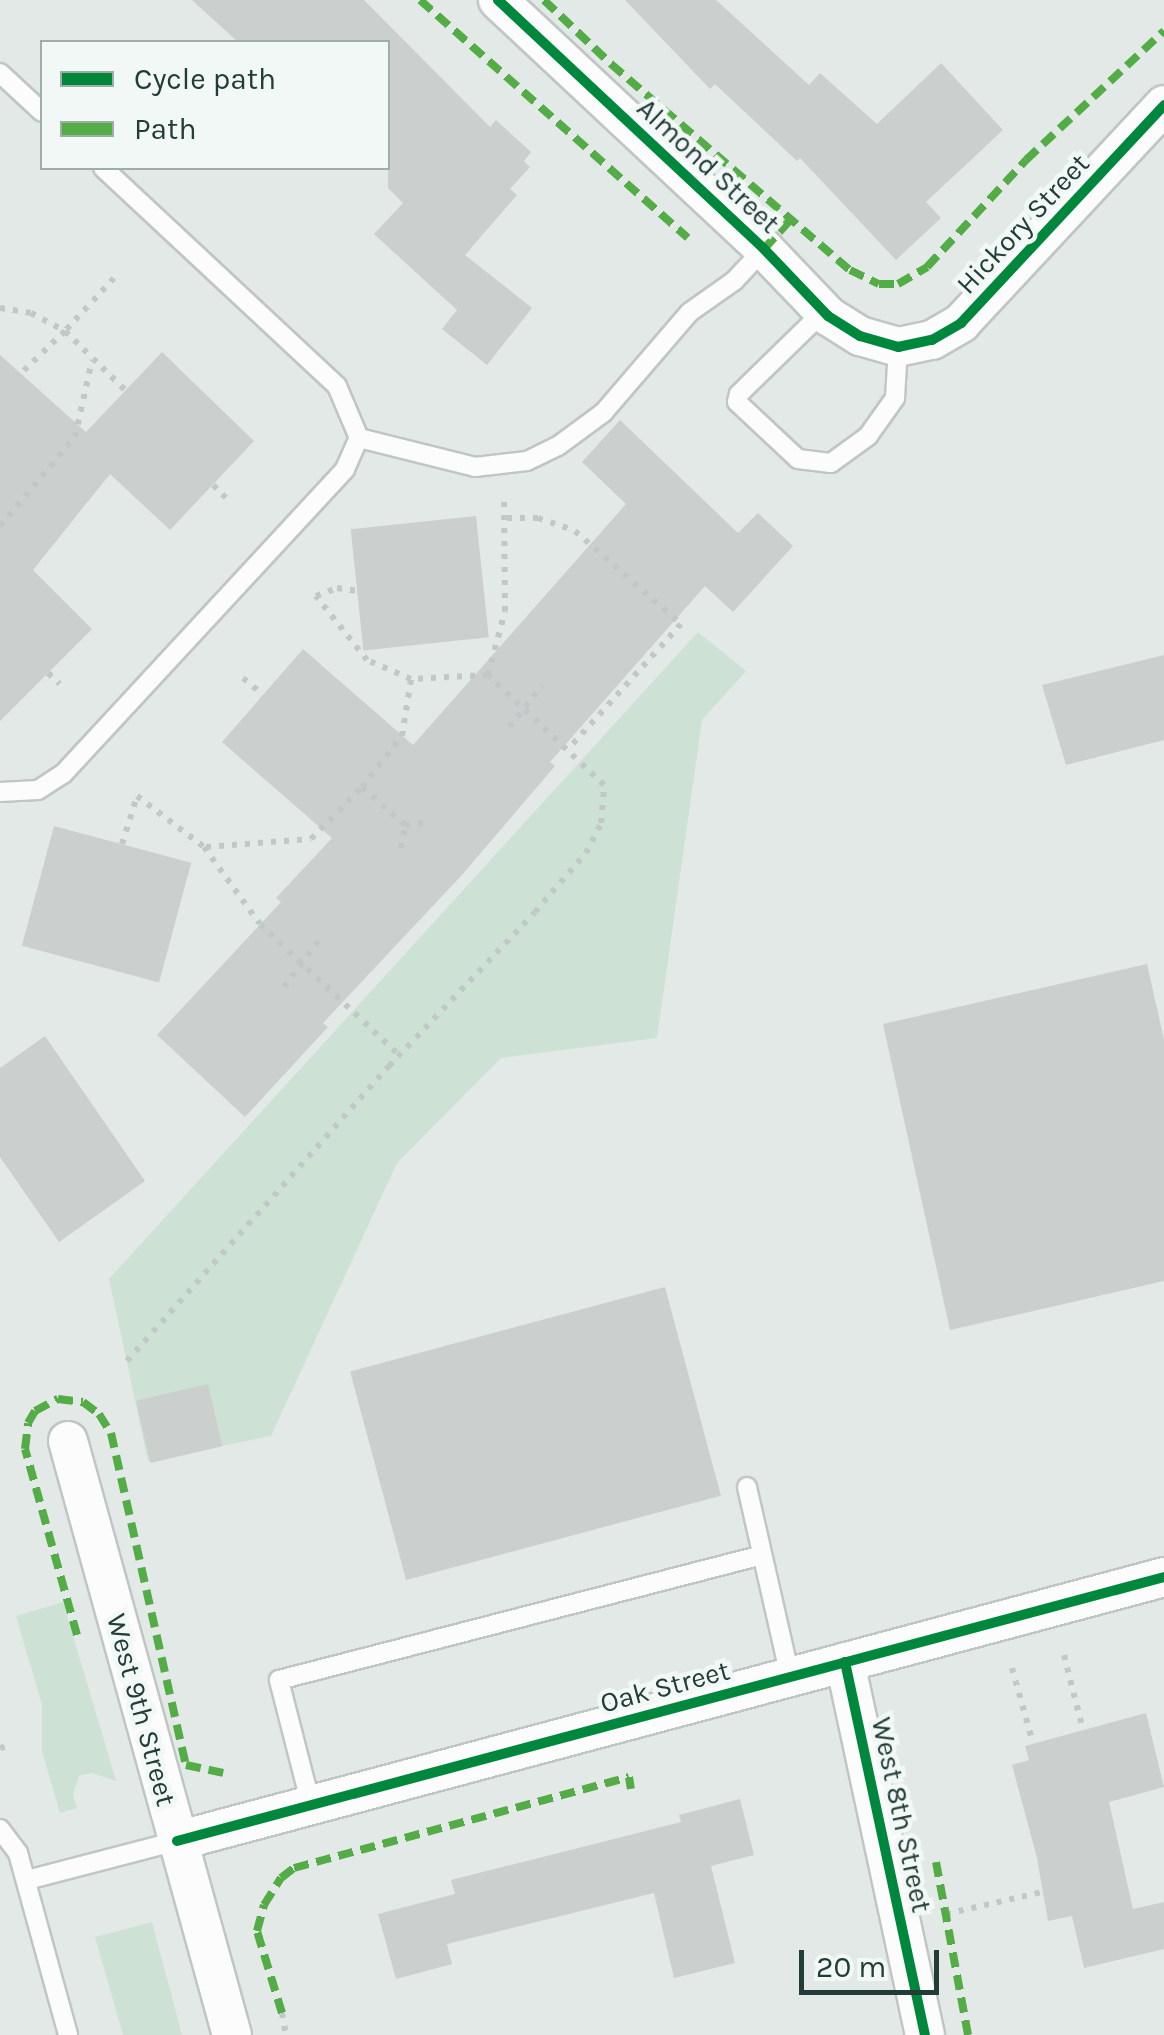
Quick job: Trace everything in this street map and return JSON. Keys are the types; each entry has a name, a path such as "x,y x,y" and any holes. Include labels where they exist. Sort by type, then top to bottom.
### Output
{"street":[{"name":"Almond Street","path":"498,0 764,248 824,311 860,336 898,347"},
{"name":"Hickory Street","path":"898,347 932,340 961,323 1164,104"},
{"name":"West 9th Street","path":"68,1441 232,2035"},
{"name":"Oak Street","path":"177,1840 1164,1577"},
{"name":"West 8th Street","path":"845,1662 925,2035"}],"lane":[{"path":"0,73 40,110"},
{"path":"0,792 38,790 63,774 345,469 359,438 337,386 105,170"},
{"path":"359,438 475,466 527,461 543,454 603,413 690,312 734,281 764,248"},
{"path":"824,311 738,394 737,402 798,459 832,463 868,436 896,398 898,347"},
{"path":"747,1487 790,1677"},
{"path":"311,1804 279,1680 762,1555"},
{"path":"0,1830 18,1853 27,1880 68,2035"},
{"path":"27,1880 177,1840"}],"path":[{"path":"20,374 114,278"},
{"path":"0,308 32,313 65,330 126,390"},
{"path":"0,526 75,437 92,360"},
{"path":"488,674 505,610 507,518 500,464"},
{"path":"212,486 226,498"},
{"path":"507,518 538,518 575,532 681,624 569,748"},
{"path":"127,1362 399,1055 586,853 601,822 604,785 488,674 411,679 367,660 316,596 337,588 358,592"},
{"path":"48,673 60,684"},
{"path":"242,678 263,695"},
{"path":"204,847 311,838 362,787 402,736 411,679"},
{"path":"509,726 542,686"},
{"path":"362,787 404,825 428,822"},
{"path":"122,844 137,796 204,847 260,924 399,1055"},
{"path":"401,848 404,825"},
{"path":"284,986 320,938"},
{"path":"1064,1655 1083,1730"},
{"path":"1012,1668 1033,1743"},
{"path":"946,1914 1042,1892"},
{"path":"282,2013 286,2035"}],"green space":[{"path":"698,632 746,671 702,720 657,1038 501,1058 397,1163 271,1436 148,1461 109,1279"},
{"path":"63,1602 116,1781 92,1773 79,1776 73,1795 77,1808 60,1813 42,1752 42,1705 16,1616"},
{"path":"152,1922 182,2035 123,2035 95,1937"}],"building":[{"path":"192,0 364,0 490,127 496,120 531,152 524,161 530,167 510,189 517,195 465,255 532,308 487,365 442,329 457,310 374,234 403,203 388,188 390,40 236,40"},
{"path":"625,0 716,0 809,85 820,73 877,124 941,63 1003,130 926,202 941,218 896,260 800,158 797,161 715,84 710,89"},
{"path":"162,352 254,441 170,530 110,474 33,570 92,629 0,721 0,355 86,432"},
{"path":"620,420 738,533 758,513 793,546 733,612 705,586 550,762 555,766 461,876 323,1023 328,1027 245,1117 157,1035 281,902 276,898 332,838 222,742 303,649 413,745 626,504 582,462"},
{"path":"476,516 489,637 363,651 351,529"},
{"path":"1164,655 1164,740 1066,765 1042,685"},
{"path":"54,826 191,863 159,983 22,946"},
{"path":"1147,964 1164,1040 1164,1281 950,1330 883,1024"},
{"path":"45,1036 145,1181 59,1242 0,1157 0,1068"},
{"path":"665,1287 721,1496 406,1580 350,1371"},
{"path":"208,1384 222,1446 150,1463 136,1401"},
{"path":"1146,1713 1164,1787 1109,1802 1133,1909 1164,1902 1164,1949 1084,1968 1072,1916 1048,1921 1037,1858 1012,1765 1029,1760 1025,1746"},
{"path":"740,1799 754,1855 711,1866 735,1963 674,1978 654,1893 447,1944 452,1964 396,1979 378,1914 455,1894 451,1880 681,1822 679,1815"}],"marked path":[{"path":"420,0 688,238"},
{"path":"544,0 611,64 850,270 879,284 898,284 927,267 1026,160 1164,31"},
{"path":"764,249 791,219"},
{"path":"77,1635 25,1449 28,1423 35,1411 58,1399 83,1402 99,1414 111,1433 186,1765 224,1773"},
{"path":"282,2013 257,1931 264,1905 281,1878 294,1868 629,1777 631,1789"},
{"path":"936,1862 968,2035"}],"cycle path":[{"path":"498,0 764,249 828,316 860,336 898,347 932,340 961,323 1164,105"},
{"path":"177,1841 1164,1577"},
{"path":"845,1662 925,2035"}]}
